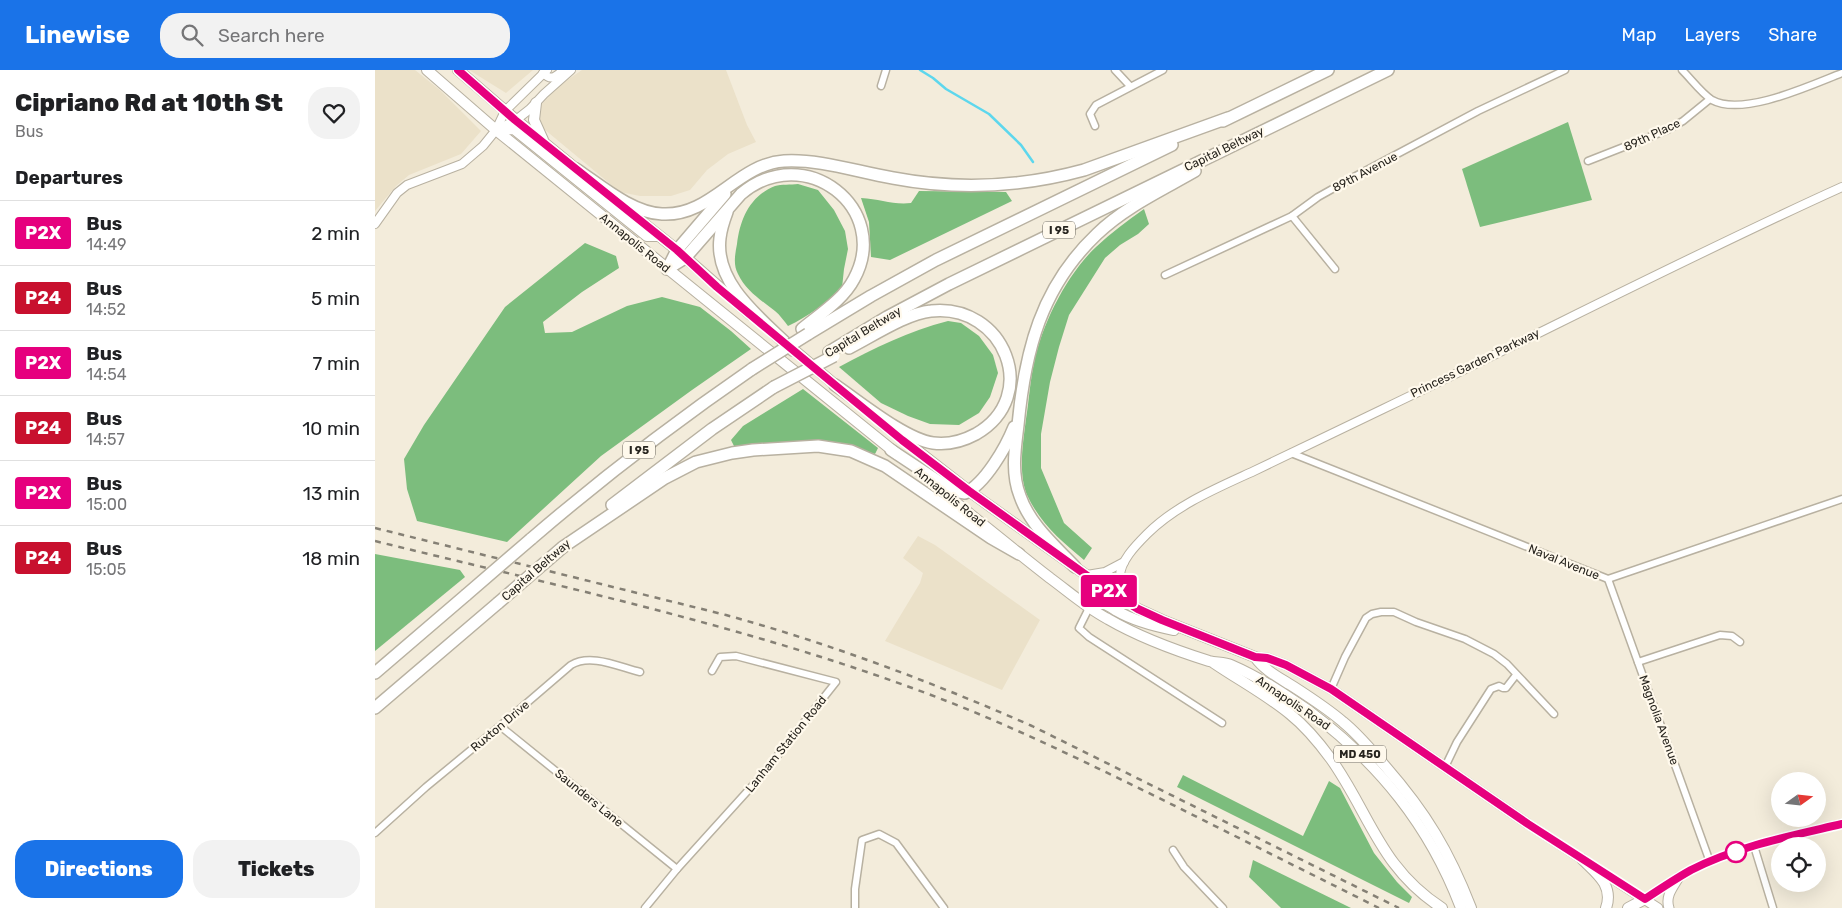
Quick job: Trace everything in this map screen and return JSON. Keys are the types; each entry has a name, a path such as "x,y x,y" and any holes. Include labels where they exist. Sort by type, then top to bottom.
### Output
{"highway":[{"name":"Capital Beltway","path":"375,673 531,539 640,450 694,409 805,331 936,260 1328,70"},
{"name":"Capital Beltway","path":"375,708 604,512 713,429 774,387 832,354 887,317 949,284 1388,70"},
{"path":"1075,567 1035,524 1021,499 1014,472 1018,418 1027,358 1033,334 1051,292 1081,250 1113,220 1293,116"},
{"path":"576,169 642,210 669,214 692,210 705,204 749,172 768,164 782,161 799,161 934,184 988,185 1016,183 1084,170 1228,118"},
{"path":"681,254 749,186 761,180 786,173 818,179 830,185 851,205 861,233 863,248 860,264 854,279 843,294 805,331"},
{"path":"667,270 733,185"},
{"path":"727,209 720,239 721,262 726,276 740,297 793,350"},
{"path":"832,354 909,317 931,311 955,312 968,315 990,330 999,340 1005,353 1010,377 1005,402 992,423 970,438 945,443 926,441 913,436 835,385"},
{"path":"891,450 953,491 960,493 969,491 974,488 997,460 1018,418"},
{"path":"563,547 665,478 697,462 753,450 818,446 851,451 885,466 991,538 1019,554"}],"main road":[{"name":"Annapolis Road","path":"427,70 496,130 667,270 1019,554 1089,608 1137,634 1211,661 1229,664 1269,685 1329,726 1358,751 1394,790 1417,820 1445,869 1459,904"},
{"name":"Annapolis Road","path":"458,70 515,120 681,254 717,287 835,385 902,440 969,491 1075,567 1133,605 1162,620 1255,657 1261,667 1310,697 1343,722 1361,738 1398,780 1423,813 1445,849 1471,908"},
{"path":"536,102 535,120 546,145"},
{"path":"496,130 514,129 647,236 659,236"},
{"path":"1089,608 1095,603 1103,603 1128,617 1153,626 1195,633"},
{"path":"1255,657 1267,658 1286,665 1331,689 1582,859 1658,908"},
{"path":"1211,661 1292,715 1309,733 1331,759 1389,859 1419,892 1441,908"},
{"path":"1582,859 1605,883 1608,899 1606,908"},
{"path":"1669,908 1669,893 1679,877"},
{"path":"1628,908 1645,899"}],"street":[{"path":"375,224 397,193 407,185 462,164 483,146 496,130 505,111 545,72 548,78 551,78 564,70"},
{"path":"496,130 530,110 536,102 571,70"},
{"path":"881,86 886,70"},
{"path":"1115,70 1130,86"},
{"path":"1095,126 1089,114 1096,105 1163,70"},
{"name":"89th Avenue","path":"1165,276 1292,216 1318,197 1352,178 1478,111 1565,70"},
{"path":"1682,70 1710,99 1726,106 1751,104 1779,97 1842,73"},
{"name":"89th Place","path":"1588,161 1667,130 1683,121 1710,99"},
{"name":"Princess Garden Parkway","path":"1087,575 1105,572 1124,562 1147,534 1164,519 1224,485 1429,387 1582,310 1842,187"},
{"path":"1292,216 1335,269"},
{"name":"Naval Avenue","path":"1291,453 1608,580 1842,499"},
{"path":"1124,562 1120,577 1133,605"},
{"name":"Magnolia Avenue","path":"1608,580 1710,862"},
{"path":"1089,608 1079,628 1222,723"},
{"path":"1331,689 1345,657 1366,618 1372,614 1393,612 1465,639 1501,659 1554,714"},
{"path":"1638,662 1720,636 1732,636 1740,642"},
{"name":"Lanham Station Road","path":"645,908 677,869 763,774 836,682 736,656 720,657 712,671"},
{"name":"Ruxton Drive","path":"375,833 426,787 574,663 585,660 597,661 640,672"},
{"path":"1445,767 1457,742 1491,689 1499,686 1506,688 1516,675"},
{"name":"Saunders Lane","path":"500,726 677,869"},
{"path":"1645,899 1679,877 1710,862 1754,846 1842,824"},
{"path":"855,908 855,889 862,840 879,834 896,843 944,908"},
{"path":"1754,846 1773,908"},
{"path":"1173,850 1184,867 1223,908"}],"shaded area":[{"path":"375,70 415,70 441,91 481,131 461,154 409,175 396,186 375,211"},
{"path":"469,70 533,70 506,93"},
{"path":"582,70 726,70 747,125 756,142 728,154 707,170 690,190 671,196 640,196 620,192 538,124 537,109 560,85"},
{"path":"918,536 935,545 1040,620 1002,690 885,641 920,583 923,573 903,558"}],"green space":[{"path":"1568,122 1592,200 1480,227 1462,169"},
{"path":"798,184 818,190 834,210 845,231 848,249 842,288 817,309 788,326 777,313 754,295 741,280 736,271 735,256 738,235 744,217 753,202 766,190 775,186"},
{"path":"919,191 1006,192 1012,201 890,260 871,257 869,222 861,198 911,203"},
{"path":"1144,209 1149,224 1105,258 1069,315 1050,382 1041,434 1041,468 1064,523 1092,548 1084,560 1045,523 1032,505 1024,486 1022,468 1023,448 1033,370 1049,316 1075,271 1085,258 1102,242"},
{"path":"585,243 616,256 619,268 582,292 543,322 545,333 572,332 627,306 662,297 700,307 751,349 601,456 507,542 417,521 407,489 404,459 424,425 505,307"},
{"path":"948,321 961,323 979,336 993,355 998,373 990,397 979,413 959,425 930,424 881,403 839,367 892,341"},
{"path":"803,389 878,448 875,454 839,443 810,442 734,446 731,440 743,426"},
{"path":"375,554 460,570 465,577 375,651"},
{"path":"1183,775 1303,836 1329,781 1340,788 1374,853 1397,882 1412,897 1409,903 1177,787"},
{"path":"1253,860 1351,908 1281,908 1249,877"}],"waterway":[{"path":"920,70 946,89 989,114 1021,145 1033,162"}],"railway":[{"path":"375,528 726,615 804,638 881,665 957,694 1032,726 1399,908"},
{"path":"375,541 586,592 725,629 863,671 931,695 988,718 1073,757 1379,908"}],"bus line":[{"name":"P2X","path":"458,70 515,120 677,250 717,287 902,440 969,491 1100,585 1138,609 1162,620 1255,657 1267,658 1286,665 1331,689 1528,824 1645,899 1669,883 1710,862 1754,846 1842,824"}]}
